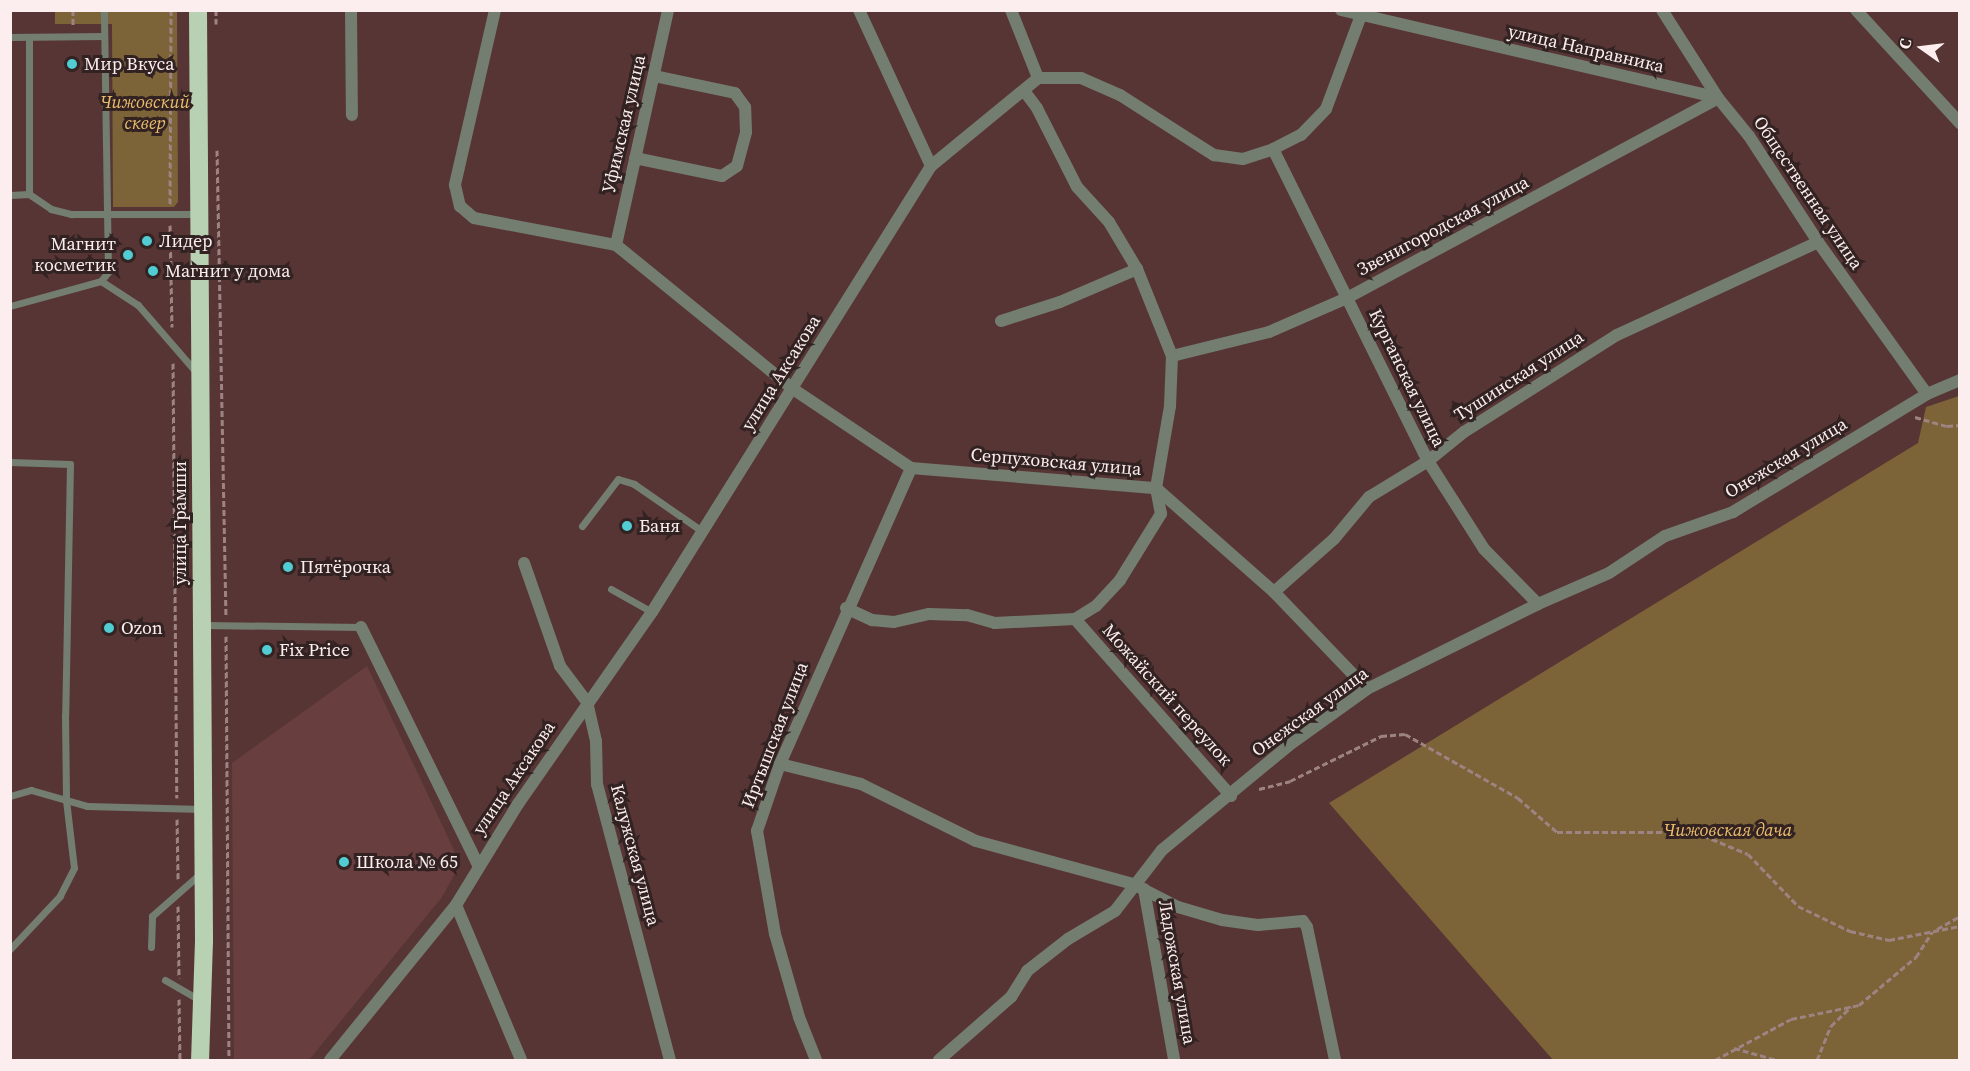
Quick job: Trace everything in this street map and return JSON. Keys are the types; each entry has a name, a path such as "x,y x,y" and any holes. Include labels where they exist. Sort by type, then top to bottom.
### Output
{"highway":[{"name":"улица Грамши","path":"198,10 203,809 202,1060"}],"street":[{"path":"351,10 352,115"},
{"path":"495,10 455,185 460,206 474,218 616,245"},
{"name":"Уфимская улица","path":"616,245 668,10"},
{"path":"859,10 931,166"},
{"path":"1011,10 1038,78 1082,78 1120,95 1214,155 1243,159 1273,149 1301,135 1326,109 1362,13"},
{"name":"улица Направника","path":"1341,10 1362,13 1718,98"},
{"name":"Общественная улица","path":"1662,10 1718,98 1749,136 1818,242 1927,394"},
{"path":"1856,10 1959,123"},
{"path":"635,158 722,176 737,165 746,132 745,107 735,93 654,76"},
{"name":"улица Аксакова","path":"330,1060 456,905 478,865 587,702 652,612 931,166 1038,78"},
{"path":"1024,91 1037,108 1077,187 1109,222 1137,269 1172,356"},
{"name":"Звенигородская улица","path":"1172,356 1269,332 1347,298 1718,98"},
{"name":"Курганская улица","path":"1273,149 1428,461 1484,549 1538,604"},
{"name":"Тушинская улица","path":"1274,592 1334,539 1369,497 1428,461 1464,432 1617,335 1818,242"},
{"name":"Серпуховская улица","path":"616,245 793,389 910,468 1156,488 1274,592 1367,689"},
{"path":"1001,321 1060,302 1137,269"},
{"name":"Можайский переулок","path":"846,608 872,620 894,622 929,614 967,615 995,623 1075,619 1096,606 1120,580 1161,514 1156,488 1170,406 1172,356"},
{"name":"Онежская улица","path":"939,1060 1011,997 1027,971 1068,939 1116,911 1138,887 1162,850 1231,796 1288,746 1367,689 1538,604 1609,573 1665,536 1733,512 1927,394 1959,380"},
{"name":"Иртышская улица","path":"816,1060 799,1017 775,934 757,831 780,764 846,608 910,468"},
{"name":"Калужская улица","path":"524,563 560,666 587,702 596,741 597,784 670,1060"},
{"name":"Можайский переулок","path":"1075,619 1231,796"},
{"path":"361,627 478,865"},
{"path":"780,764 861,784 976,841 1138,887 1178,907 1222,920 1258,925 1295,919 1308,927 1335,1060"},
{"name":"Ладожская улица","path":"1138,887 1174,1060"},
{"path":"456,905 521,1060"}],"lane":[{"path":"10,306 101,281 108,272 104,10"},
{"path":"10,37 104,36"},
{"path":"28,194 29,37"},
{"path":"10,195 28,194 51,209 108,215 199,214"},
{"path":"101,281 138,304 201,377"},
{"path":"10,462 70,464 66,800 74,868 60,896 10,949"},
{"path":"582,526 618,479 634,484 702,531"},
{"path":"611,589 652,612"},
{"path":"202,625 361,627"},
{"path":"10,796 32,790 87,806 203,809"},
{"path":"151,947 152,916 203,871"},
{"path":"165,980 202,1002"}],"path":[{"path":"73,10 73,36"},
{"path":"171,10 170,214 180,1060"},
{"path":"216,10 216,33"},
{"path":"217,148 231,940 229,1060"},
{"path":"1899,411 1947,426 1959,425"},
{"path":"1231,796 1290,781 1381,736 1405,734 1518,798 1557,832 1695,832 1748,854 1798,906 1850,931 1889,940 1959,926"},
{"path":"1715,1060 1732,1048 1791,1018 1859,1005 1916,957 1933,931 1959,916"},
{"path":"221,941 231,940"},
{"path":"1817,1060 1831,1026 1851,1007"},
{"path":"1732,1048 1777,1060"}],"shaded area":[{"name":"Школа № 65","path":"367,666 454,850 454,875 442,897 309,1060 234,1060 232,763"}],"green space":[{"name":"Чижовский сквер","path":"55,11 177,11 178,202 174,207 113,207 112,24 55,24"},
{"name":"Чижовская дача","path":"1959,396 1959,1060 1553,1060 1329,803 1918,443 1926,407"}],"place":[{"name":"Мир Вкуса","path":"72,64"},
{"name":"Лидер","path":"147,241"},
{"name":"Магнит косметик","path":"128,255"},
{"name":"Магнит у дома","path":"153,271"},
{"name":"Баня","path":"627,526"},
{"name":"Пятёрочка","path":"288,567"},
{"name":"Ozon","path":"109,628"},
{"name":"Fix Price","path":"267,650"},
{"name":"Школа № 65","path":"344,862"}]}
